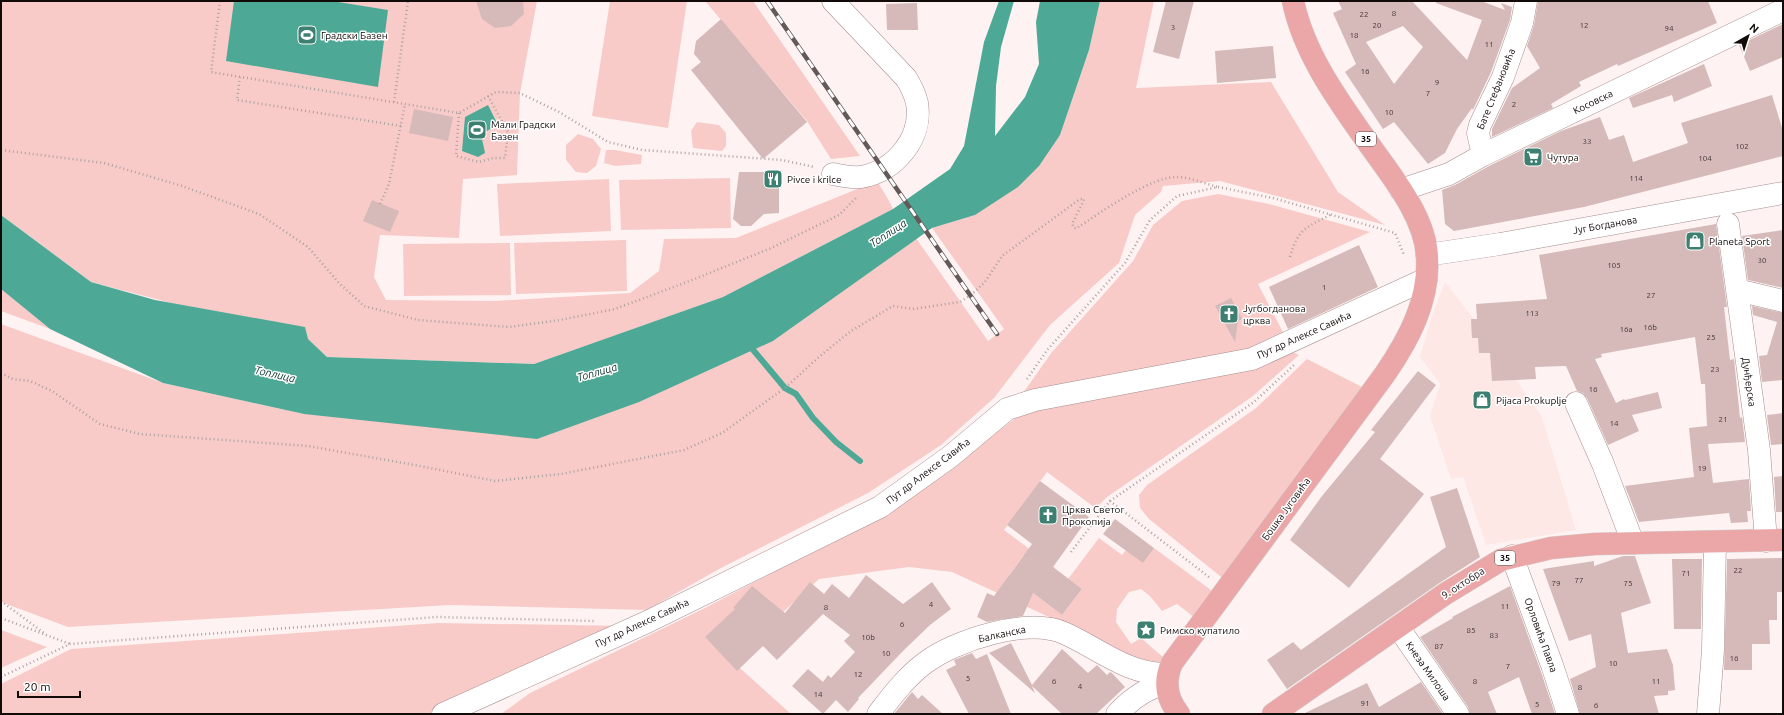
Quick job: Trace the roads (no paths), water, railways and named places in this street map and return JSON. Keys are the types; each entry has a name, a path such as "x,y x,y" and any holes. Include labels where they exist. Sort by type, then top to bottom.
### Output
{"main road":[{"name":"35","path":"1293,1 1299,24 1327,81 1401,190 1419,227 1427,255 1420,282"},
{"name":"Бошка Југовића","path":"1167,678 1176,657 1393,362 1407,338 1421,307 1420,282"},
{"name":"9. октобра","path":"1273,714 1475,575 1501,560 1512,556 1551,548 1633,543 1775,540"},
{"path":"1167,678 1168,693 1178,714"}],"street":[{"path":"833,1 906,78 913,90 917,103 918,116 915,130 903,152 894,162 872,174 861,176 833,174"},
{"name":"Бате Стефановића","path":"1483,155 1478,133 1480,125 1503,77 1522,24 1526,1"},
{"name":"Косовска","path":"1401,190 1449,174 1483,155 1783,10"},
{"name":"Југ Богданова","path":"1427,255 1500,244 1783,193"},
{"name":"Дунђерска","path":"1728,224 1759,450 1775,540"},
{"name":"Пут др Алексе Савића","path":"443,714 647,622 880,506 951,456 1006,409 1035,400 1252,359 1420,282"},
{"path":"1737,290 1783,301"},
{"path":"1576,403 1604,464 1633,543"},
{"path":"1708,714 1713,650 1715,542"},
{"name":"Орловића Павла","path":"1512,556 1552,664 1568,714"},
{"name":"Кнеза Милоша","path":"1398,627 1458,714"},
{"name":"Балканска","path":"878,714 907,678 935,656 977,639 1020,629 1047,628 1063,632 1137,671 1167,678"},
{"path":"1117,714 1139,694 1167,678"}],"water":[{"name":"Градски Базен","path":"234,1 332,1 388,10 378,87 226,61"},
{"name":"Топлица","path":"999,1 1014,1 1001,47 996,86 995,136 1025,97 1039,64 1036,22 1040,1 1100,1 1089,50 1060,135 1039,166 1018,187 975,215 932,228 773,341 639,402 537,439 304,414 163,383 50,329 1,289 1,215 91,282 155,300 305,327 308,339 327,357 534,364 723,297 893,209 950,169 964,146 984,42"},
{"name":"Мали Градски Базен","path":"488,105 498,125 481,134 485,153 478,157 462,151 465,117"}],"waterway":[{"path":"749,345 785,388 796,394 813,418 836,442 860,461"}],"railway":[{"path":"767,1 997,334"}],"place":[{"name":"Градски Базен","path":"307,35"},
{"name":"Мали Градски Базен","path":"477,130"},
{"name":"Чутура","path":"1533,157"},
{"name":"Pivce i krilce","path":"773,179"},
{"name":"Planeta Sport","path":"1695,241"},
{"name":"Југбогданова црква","path":"1229,314"},
{"name":"Pijaca Prokuplje","path":"1482,400"},
{"name":"Црква Светог Прокопија","path":"1048,515"},
{"name":"Римско купатило","path":"1146,630"}]}
